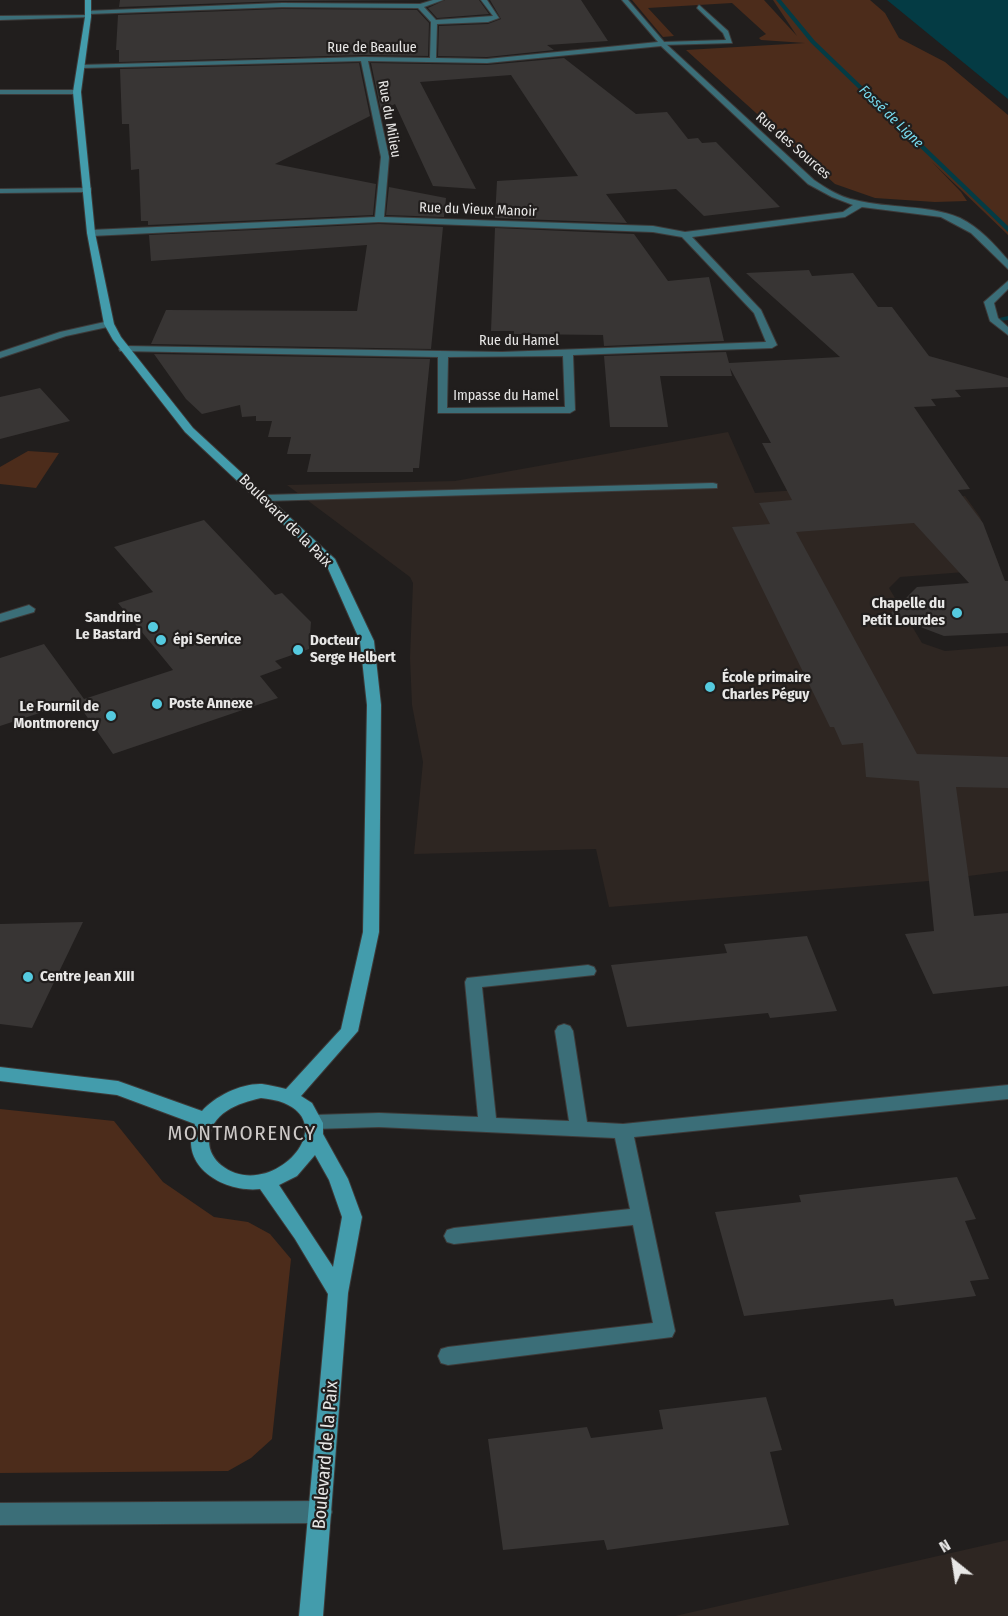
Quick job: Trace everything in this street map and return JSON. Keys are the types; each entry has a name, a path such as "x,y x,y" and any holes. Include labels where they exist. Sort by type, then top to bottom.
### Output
{"street":[{"name":"Boulevard de la Paix","path":"88,0 82,66 77,92 91,233 109,324 124,349 189,430 330,562 367,641 374,705 371,932 349,1031 290,1096"},
{"path":"0,18 282,5 420,6 440,0"},
{"path":"434,22 488,20 497,17 484,0"},
{"name":"Rue des Sources","path":"625,0 663,44 704,80 775,151 811,182 824,191 860,204 925,211 957,221 975,232 1008,266"},
{"path":"420,6 434,22 433,59"},
{"name":"Rue de Beaulue","path":"82,66 364,59 487,61 663,44 730,42 726,32 699,7"},
{"name":"Rue du Milieu","path":"364,59 385,157 379,219"},
{"path":"0,92 77,92"},
{"path":"0,191 88,190"},
{"name":"Rue du Vieux Manoir","path":"91,233 379,219 653,229 685,235 845,214 860,204"},
{"name":"Rue du Hamel","path":"124,349 443,355 568,354 772,345 758,312 685,235"},
{"path":"1008,284 989,302 993,320 1008,332"},
{"path":"0,354 63,334 109,324"},
{"name":"Impasse du Hamel","path":"443,355 442,411 570,410 568,354"},
{"path":"264,498 713,486"},
{"path":"0,618 29,609"},
{"path":"488,1125 473,982 588,971"},
{"path":"564,1031 579,1129"},
{"path":"0,1074 118,1088 206,1120"},
{"path":"261,1091 290,1096 307,1110 315,1129 308,1157 281,1176 266,1182 246,1183 228,1179 213,1171 203,1158 199,1143 206,1120 225,1102 242,1095 261,1091"},
{"path":"315,1129 379,1120 623,1131 1008,1092"},
{"name":"Boulevard de la Paix","path":"311,1616 338,1293 352,1217 338,1179 315,1129"},
{"path":"448,1356 665,1331 623,1131"},
{"path":"266,1182 302,1233 338,1293"},
{"path":"454,1236 642,1216"},
{"path":"0,1514 321,1512"}],"shaded area":[{"path":"632,0 764,0 797,36 773,0 870,0 885,13 899,38 945,62 1008,115 1008,235 932,162 967,201 935,202 875,198 835,184 686,50 805,43 761,40 759,38 766,34 732,3 648,8 674,36 663,37"},
{"name":"École primaire Charles Péguy","path":"728,432 755,493 841,487 853,506 965,496 980,517 999,565 965,572 900,577 889,588 922,643 945,651 1008,646 1008,871 929,881 609,907 596,849 414,854 423,762 412,705 410,658 413,583 410,577 287,485 455,481"},
{"path":"28,451 59,453 36,488 0,484 0,467"},
{"path":"0,1109 114,1121 163,1182 214,1217 248,1222 270,1234 291,1259 272,1439 251,1458 228,1471 0,1473"},
{"path":"1008,1540 1008,1616 675,1616"}],"water":[{"path":"887,0 1008,0 1008,99"}],"building":[{"path":"120,0 425,0 282,1 119,7"},
{"path":"445,0 479,0 489,14 437,18 428,8"},
{"path":"490,0 581,0 608,41 547,45 554,50 487,57 438,56 439,26 488,24 501,19"},
{"path":"282,9 417,10 429,23 428,56 364,55 119,62 119,50 116,50 118,15"},
{"path":"564,58 636,114 667,112 688,139 698,138 702,143 716,142 780,207 704,216 676,189 606,194 627,223 495,218 497,181 578,176 511,75 420,82 476,189 433,186 395,104 381,111 371,63 487,65"},
{"path":"359,63 370,116 275,164 376,184 373,215 148,225 148,221 141,221 139,169 131,170 129,124 122,124 120,69"},
{"path":"389,187 446,198 444,217 386,215"},
{"path":"379,224 443,227 431,349 151,344 166,310 357,311 367,245 151,261 149,235"},
{"path":"495,228 634,234 668,281 709,277 724,341 604,346 603,335 514,334 514,331 491,331"},
{"path":"809,270 812,276 853,273 878,307 892,307 929,356 1008,378 1008,387 955,390 961,397 931,399 936,406 914,407 970,489 958,490 983,523 1005,581 1008,581 1008,633 944,636 889,615 917,587 969,583 914,523 796,532 917,754 1008,757 1008,788 956,787 974,916 1008,913 1008,986 933,994 905,934 934,931 919,781 866,777 863,743 842,745 834,727 830,727 732,527 770,524 759,503 792,500 762,443 771,443 730,368 732,376 660,376 668,427 610,427 604,356 726,352 729,363 840,357 746,273"},
{"path":"154,354 430,359 419,468 413,468 413,472 307,472 311,454 287,454 291,437 268,437 272,421 256,421 256,416 242,417 240,405 202,414 186,399"},
{"path":"40,388 70,421 0,439 0,397"},
{"path":"204,520 275,595 282,593 311,622 309,649 275,661 282,668 260,676 278,698 113,754 76,701 0,726 0,658 44,644 84,699 173,670 118,603 153,592 114,547"},
{"name":"Centre Jean XIII","path":"83,922 32,1028 0,1024 0,924"},
{"path":"807,936 837,1011 770,1018 768,1013 627,1027 611,965 727,953 724,944"},
{"path":"957,1177 976,1219 965,1221 989,1279 970,1281 976,1296 895,1306 893,1299 744,1316 715,1212 801,1202 799,1195"},
{"path":"766,1397 782,1450 770,1452 789,1525 607,1550 604,1540 503,1550 488,1439 587,1427 591,1438 663,1429 659,1410"}],"waterway":[{"name":"Fossé de Ligne","path":"778,0 813,42 1008,230"},
{"path":"999,319 1008,318"}],"place":[{"name":"Chapelle du Petit Lourdes","path":"957,613"},
{"name":"Sandrine Le Bastard","path":"153,627"},
{"name":"épi Service","path":"161,640"},
{"name":"Docteur Serge Helbert","path":"298,650"},
{"name":"École primaire Charles Péguy","path":"710,687"},
{"name":"Poste Annexe","path":"157,704"},
{"name":"Le Fournil de Montmorency","path":"111,716"},
{"name":"Centre Jean XIII","path":"28,977"}],"district":[{"name":"MONTMORENCY","path":"242,1134"}]}
